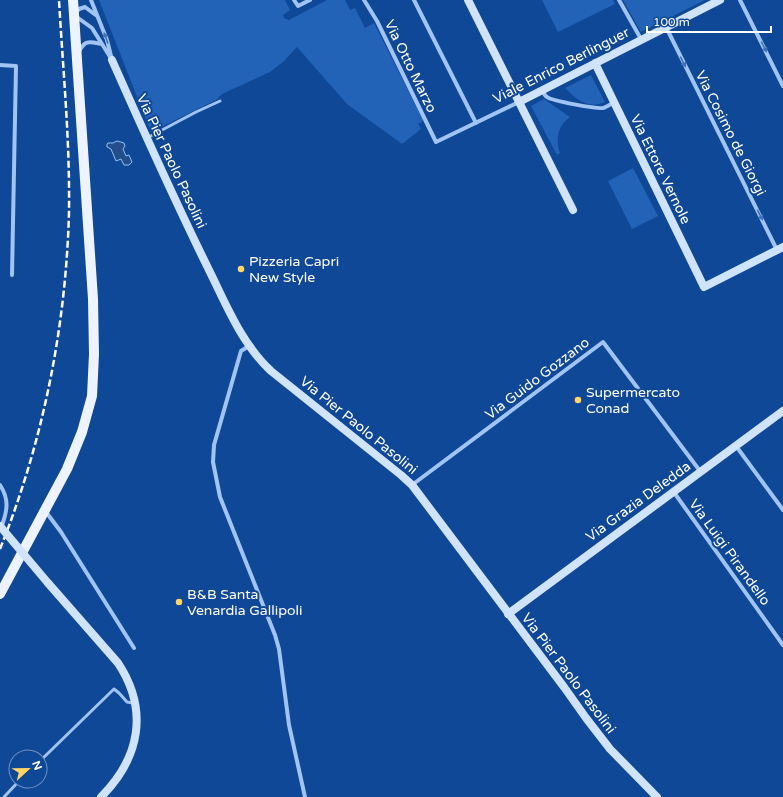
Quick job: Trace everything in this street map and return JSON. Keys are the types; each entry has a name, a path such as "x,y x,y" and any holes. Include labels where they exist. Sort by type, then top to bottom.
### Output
{"main road":[{"path":"0,594 67,469 82,432 92,396 94,354 93,299 87,222 78,56 73,0"}],"street":[{"name":"Via Pier Paolo Pasolini","path":"91,0 107,40 112,60"},
{"path":"294,0 298,6 310,0"},
{"name":"Via Otto Marzo","path":"364,0 377,21 436,142"},
{"path":"414,0 476,123"},
{"path":"468,0 573,210"},
{"path":"619,0 641,39"},
{"name":"Viale Enrico Berlinguer","path":"436,142 519,102 595,62 720,0"},
{"path":"740,0 783,86"},
{"path":"74,15 79,9 85,7 97,16"},
{"name":"Via Pier Paolo Pasolini","path":"74,15 92,28 112,60 202,256 234,320 249,346 271,371 401,475 412,486 610,749 657,797"},
{"name":"Via Cosimo de Giorgi","path":"665,27 780,248"},
{"path":"78,56 82,45 87,42 102,44"},
{"name":"Via Ettore Vernole","path":"595,62 704,287 780,248"},
{"path":"0,65 16,66 12,274"},
{"path":"542,90 547,97 551,99 572,104 604,108 614,102"},
{"name":"Via Guido Gozzano","path":"412,486 603,342 700,471"},
{"path":"249,346 241,351 214,445 213,462 220,497 267,613 279,649 289,725 305,797"},
{"name":"Via Grazia Deledda","path":"508,614 672,491 783,411"},
{"path":"736,445 783,510"},
{"path":"0,485 4,490 8,504 0,529"},
{"name":"Via Luigi Pirandello","path":"672,491 783,645"},
{"path":"44,510 61,532 134,648"},
{"path":"0,526 48,583 102,643 118,663 129,683 135,703 137,725 136,733 130,757 118,778 101,797"},
{"path":"778,637 783,633"}],"lane":[{"path":"147,138 220,101"},
{"path":"48,753 114,689 127,702 135,703"},
{"path":"4,797 12,789"}],"shaded area":[{"path":"99,0 285,0 290,10 283,15 284,18 289,20 327,0 345,0 350,10 355,8 365,28 374,23 423,120 421,123 418,123 421,129 402,144 347,104 297,47 283,62 270,72 222,94 216,100 151,132"},
{"path":"542,0 613,0 615,4 558,32"},
{"path":"623,0 705,0 641,32"},
{"path":"591,75 605,102 593,105 588,104 578,99 565,88"},
{"path":"544,99 570,117 560,129 558,143 560,153 557,155 531,106"},
{"path":"117,141 124,143 125,146 123,149 126,156 129,155 132,162 129,165 124,165 121,159 116,161 111,149 107,147 108,143"},
{"path":"633,168 658,216 632,229 608,181"}],"railway":[{"path":"0,549 15,509 40,426 50,384 63,298 67,255 69,185 59,0"}],"place":[{"name":"Pizzeria Capri New Style","path":"241,269"},
{"name":"Supermercato Conad","path":"578,400"},
{"name":"B&B Santa Venardia Gallipoli","path":"179,602"}]}
